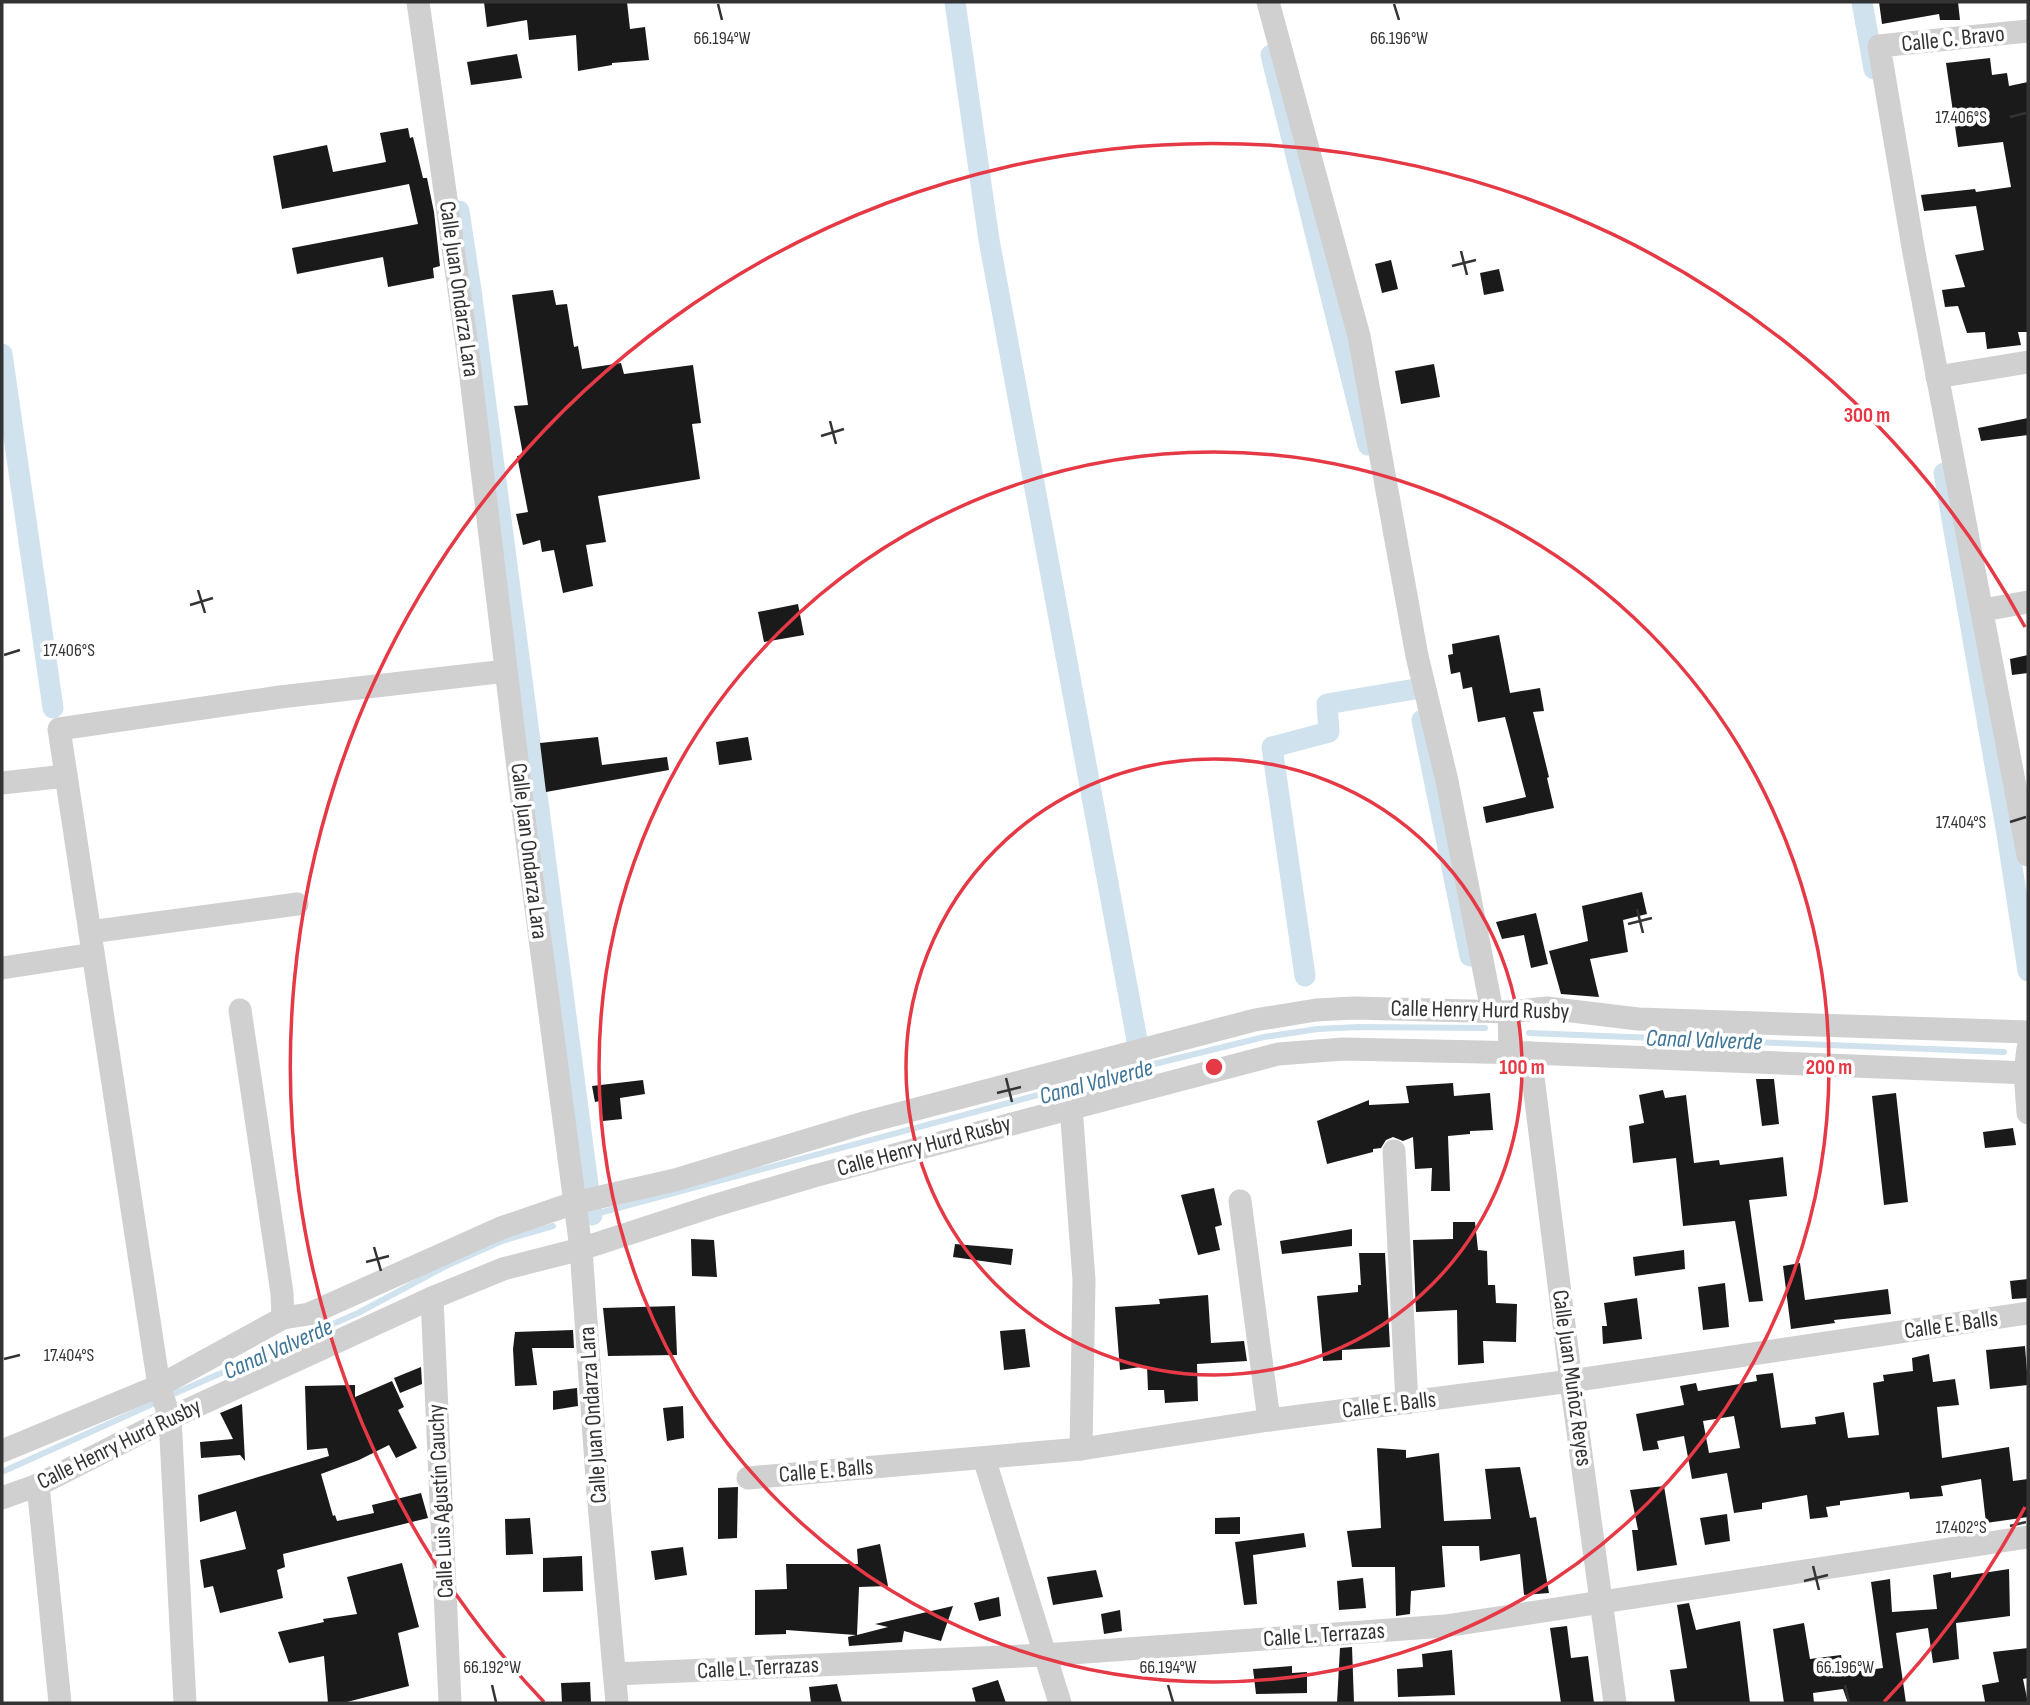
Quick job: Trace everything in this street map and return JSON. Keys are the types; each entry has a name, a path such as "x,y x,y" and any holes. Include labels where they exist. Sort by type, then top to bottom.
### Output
{"street":[{"name":"Calle Juan Ondarza Lara","path":"418,2 468,352 506,671 581,1249 598,1493 617,1703"},
{"name":"Calle Juan Muñoz Reyes","path":"1268,2 1360,336 1417,656 1500,1011 1520,1053 1571,1381 1615,1703"},
{"name":"Calle C. Bravo","path":"1937,377 1879,46 2028,32"},
{"path":"2028,362 1937,377 2028,849"},
{"path":"1983,610 2028,602"},
{"path":"186,1703 170,1418 159,1386 59,729 279,697 506,671"},
{"path":"2,783 66,776"},
{"path":"2,968 92,943 298,904"},
{"name":"Calle Henry Hurd Rusby","path":"2,1451 159,1386 283,1318 309,1314 501,1228 574,1203 675,1181 867,1122 1255,1020 1354,1007 1500,1011 1547,1008 1638,1019 2028,1032"},
{"path":"240,1010 282,1293 283,1318"},
{"path":"2028,1048 2028,1113"},
{"name":"Calle Henry Hurd Rusby","path":"2,1498 38,1485 170,1418 432,1298 503,1269 581,1249 814,1176 1278,1054 1344,1049 1520,1053 2027,1073"},
{"path":"1071,1107 1084,1280 1081,1449"},
{"path":"1394,1151 1407,1403"},
{"path":"1240,1201 1269,1420"},
{"name":"Calle Luis Agustín Cauchy","path":"432,1298 450,1703"},
{"name":"Calle E. Balls","path":"748,1478 1081,1449 1269,1420 1571,1381 2028,1313"},
{"path":"984,1458 1060,1703"},
{"path":"38,1485 60,1703"},
{"name":"Calle L. Terrazas","path":"615,1674 1044,1655 1446,1626 2028,1537"}],"building":[{"path":"484,2 627,2 630,29 645,27 649,60 612,63 578,71 576,35 529,40 527,20 487,27"},
{"path":"1879,2 1958,2 1960,20 1940,20 1939,14 1882,24"},
{"path":"517,54 522,78 471,85 467,62"},
{"path":"1990,58 1992,75 2007,73 2009,86 2028,82 2028,332 2018,332 2021,345 1987,349 1985,332 1967,333 1958,306 1945,307 1942,290 1965,287 1955,255 1984,250 1976,206 1924,211 1921,195 2011,187 2003,142 1958,147 1946,63"},
{"path":"408,128 410,138 413,137 423,178 427,178 434,212 440,266 433,268 434,278 388,287 383,257 297,274 292,248 418,224 409,184 282,209 273,156 327,145 333,172 386,162 380,133"},
{"path":"1391,260 1398,289 1382,293 1375,264"},
{"path":"1499,269 1504,291 1484,295 1480,273"},
{"path":"553,290 556,305 567,304 574,347 578,346 582,369 621,363 624,374 693,365 701,423 692,424 700,479 598,496 606,542 586,545 593,586 563,593 554,550 542,552 540,540 523,545 516,514 528,512 517,456 523,455 514,406 528,405 512,295"},
{"path":"1434,364 1440,397 1401,404 1395,371"},
{"path":"2028,418 2028,435 1981,441 1978,428"},
{"path":"798,604 804,635 764,642 758,612"},
{"path":"1499,635 1510,693 1540,688 1544,711 1533,712 1554,808 1486,823 1483,807 1526,797 1505,717 1478,722 1472,687 1463,689 1460,672 1451,674 1448,655 1453,654 1452,644"},
{"path":"2028,655 2028,673 2012,675 2010,659"},
{"path":"598,737 602,765 667,757 669,770 546,792 540,743"},
{"path":"748,737 752,760 719,765 716,742"},
{"path":"1642,892 1647,914 1623,920 1628,952 1590,959 1599,997 1561,994 1549,951 1588,941 1582,906"},
{"path":"1536,913 1548,964 1531,968 1524,935 1502,939 1496,922"},
{"path":"1756,1079 1774,1079 1779,1124 1762,1126"},
{"path":"643,1080 645,1094 620,1098 622,1119 603,1121 600,1101 595,1102 592,1086"},
{"path":"1453,1083 1454,1096 1490,1093 1493,1130 1448,1136 1450,1191 1431,1191 1432,1168 1415,1169 1413,1137 1403,1141 1393,1137 1386,1140 1381,1148 1373,1149 1373,1152 1327,1164 1317,1121 1369,1100 1369,1105 1409,1103 1406,1086"},
{"path":"1663,1090 1665,1098 1686,1095 1694,1163 1719,1160 1720,1165 1783,1157 1787,1196 1749,1200 1763,1301 1749,1302 1735,1221 1683,1226 1676,1158 1633,1163 1629,1126 1644,1123 1639,1095"},
{"path":"1896,1093 1908,1202 1884,1205 1872,1096"},
{"path":"2013,1128 2016,1145 1985,1148 1983,1132"},
{"path":"1214,1188 1222,1225 1215,1227 1220,1250 1198,1255 1181,1195"},
{"path":"1453,1222 1475,1222 1478,1250 1487,1251 1488,1285 1495,1285 1496,1303 1517,1304 1516,1342 1483,1341 1484,1363 1458,1365 1457,1310 1416,1312 1413,1240 1453,1239"},
{"path":"1352,1229 1352,1246 1282,1254 1280,1241"},
{"path":"691,1239 714,1240 717,1277 692,1276"},
{"path":"955,1244 1013,1249 1011,1265 953,1257"},
{"path":"1684,1250 1685,1269 1635,1276 1633,1257"},
{"path":"1359,1253 1385,1253 1390,1347 1342,1350 1342,1360 1323,1361 1317,1296 1358,1292 1358,1285 1361,1285"},
{"path":"1800,1263 1805,1300 1888,1289 1891,1314 1834,1320 1835,1323 1791,1329 1783,1266"},
{"path":"2028,1279 2028,1298 2012,1299 2010,1281"},
{"path":"1725,1283 1729,1327 1703,1330 1698,1287"},
{"path":"1208,1295 1211,1343 1244,1341 1247,1361 1197,1364 1198,1401 1165,1403 1164,1390 1148,1390 1147,1366 1120,1370 1115,1307 1160,1304 1159,1299"},
{"path":"1637,1298 1642,1339 1603,1344 1602,1326 1607,1326 1604,1303"},
{"path":"675,1306 677,1355 608,1356 603,1308"},
{"path":"1025,1329 1030,1367 1004,1370 1000,1331"},
{"path":"573,1330 574,1348 532,1348 537,1385 515,1386 515,1332"},
{"path":"2025,1346 2028,1385 1990,1389 1986,1350"},
{"path":"1929,1354 1933,1382 1955,1379 1959,1405 1937,1407 1942,1458 2009,1447 2013,1481 2028,1479 2028,1517 1986,1523 1981,1479 1941,1486 1943,1496 1910,1499 1909,1492 1840,1501 1840,1505 1826,1507 1828,1517 1810,1519 1807,1495 1762,1503 1762,1509 1734,1513 1727,1473 1692,1479 1684,1436 1657,1441 1659,1449 1643,1451 1636,1414 1684,1405 1680,1386 1696,1383 1698,1391 1757,1381 1756,1375 1773,1373 1781,1428 1816,1424 1815,1417 1844,1412 1848,1438 1879,1435 1873,1383 1884,1381 1883,1375 1913,1371 1912,1358","holes":["1734,1416 1740,1448 1709,1453 1703,1421"]},
{"path":"421,1367 422,1384 400,1393 394,1378"},
{"path":"392,1381 404,1407 398,1410 417,1448 396,1458 389,1445 321,1474 333,1516 335,1515 337,1521 374,1513 372,1505 421,1493 428,1518 283,1554 285,1567 277,1570 283,1598 220,1613 213,1586 204,1588 200,1560 246,1549 236,1511 200,1522 198,1495 329,1456 327,1448 307,1450 305,1386 355,1385 355,1397"},
{"path":"577,1388 578,1406 553,1410 553,1391"},
{"path":"242,1404 245,1461 240,1455 201,1458 200,1442 233,1439 220,1413"},
{"path":"683,1406 684,1438 667,1441 663,1408"},
{"path":"1377,1448 1406,1450 1406,1458 1439,1453 1444,1521 1491,1519 1485,1469 1520,1467 1530,1518 1536,1517 1549,1593 1524,1595 1520,1554 1480,1561 1479,1546 1442,1546 1445,1587 1411,1591 1410,1614 1396,1616 1395,1567 1352,1567 1347,1531 1381,1528"},
{"path":"1664,1486 1677,1565 1637,1571 1632,1530 1638,1530 1630,1490"},
{"path":"738,1487 737,1538 718,1539 718,1488"},
{"path":"1727,1514 1730,1541 1705,1545 1700,1518"},
{"path":"1240,1517 1240,1534 1215,1534 1215,1518"},
{"path":"530,1518 533,1554 506,1555 505,1519"},
{"path":"1304,1533 1306,1547 1253,1555 1257,1604 1244,1605 1235,1542"},
{"path":"880,1544 888,1586 859,1587 857,1635 888,1627 875,1624 953,1606 941,1641 904,1631 902,1642 849,1646 848,1637 856,1635 786,1630 786,1634 755,1635 755,1590 787,1589 786,1564 858,1564 857,1549"},
{"path":"683,1547 687,1575 655,1580 651,1551"},
{"path":"582,1556 583,1591 543,1592 543,1558"},
{"path":"402,1563 419,1627 398,1633 409,1686 343,1703 328,1703 324,1656 289,1663 278,1632 324,1622 323,1619 357,1614 347,1577"},
{"path":"2009,1569 2010,1616 1956,1623 1959,1659 1933,1663 1928,1628 1896,1633 1906,1703 1848,1703 1843,1689 1813,1693 1814,1703 1784,1703 1773,1629 1804,1623 1810,1659 1841,1655 1844,1673 1883,1668 1871,1582 1890,1579 1892,1612 1937,1609 1933,1575 1951,1572 1951,1578"},
{"path":"1096,1570 1103,1597 1053,1605 1047,1577"},
{"path":"1363,1578 1366,1608 1339,1610 1337,1581"},
{"path":"999,1597 1001,1616 979,1621 974,1603"},
{"path":"1689,1603 1696,1630 1740,1621 1750,1703 1675,1703 1670,1670 1687,1668 1677,1605"},
{"path":"1120,1610 1122,1631 1104,1634 1101,1614"},
{"path":"1567,1626 1571,1658 1588,1656 1594,1703 1561,1703 1550,1628"},
{"path":"1352,1647 1354,1703 1337,1703 1340,1648"},
{"path":"2028,1648 2028,1678 2023,1679 2028,1703 1985,1702 1982,1685 1999,1682 1993,1652"},
{"path":"1452,1650 1455,1695 1398,1697 1397,1669 1423,1667 1422,1654"},
{"path":"1292,1666 1292,1673 1307,1672 1307,1693 1256,1694 1253,1669"},
{"path":"998,1680 1006,1703 976,1703 972,1688"},
{"path":"590,1682 591,1703 562,1703 561,1683"},
{"path":"837,1684 842,1703 811,1703 809,1687"}],"waterway":[{"path":"955,2 989,240 1142,1067"},
{"path":"1862,2 1874,69"},
{"path":"1271,55 1368,445"},
{"path":"459,211 592,1215"},
{"path":"2,354 53,708"},
{"path":"1944,473 2028,971"},
{"path":"1305,976 1272,747 1329,732 1327,704 1415,689"},
{"path":"1422,720 1470,956"},
{"name":"Canal Valverde","path":"592,1215 1142,1067 1264,1037 1318,1029 1359,1027 1485,1028"},
{"name":"Canal Valverde","path":"1529,1033 2004,1052"},
{"name":"Canal Valverde","path":"169,1396 358,1313 446,1266 502,1241 553,1226"},
{"name":"Canal Valverde","path":"2,1472 159,1401"}]}
